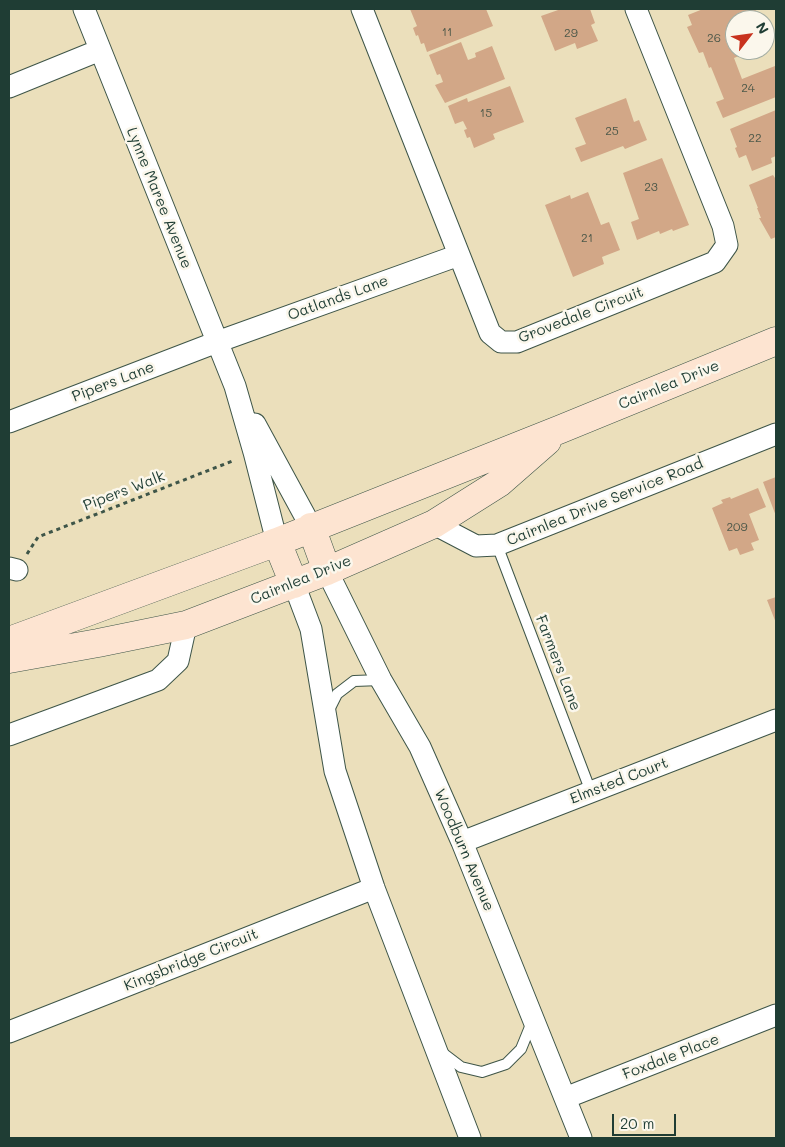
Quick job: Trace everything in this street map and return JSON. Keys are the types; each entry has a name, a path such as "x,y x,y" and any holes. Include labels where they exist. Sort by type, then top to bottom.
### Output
{"street":[{"name":"Lynne Maree Avenue","path":"84,9 235,386 311,527"},
{"name":"Grovedale Circuit","path":"362,9 490,333 501,342 516,342 715,262 727,245 723,226 636,9"},
{"path":"9,86 100,50"},
{"name":"Oatlands Lane","path":"217,342 459,255"},
{"name":"Cairnlea Drive","path":"9,641 277,542 776,341"},
{"name":"Pipers Lane","path":"9,422 217,342"},
{"name":"Lynne Maree Avenue","path":"235,386 277,542"},
{"name":"Cairnlea Drive","path":"9,659 186,625 327,572 434,524 499,483 561,428"},
{"name":"Cairnlea Drive Service Road","path":"434,524 476,546 496,545 776,434"},
{"path":"311,527 327,572"},
{"path":"277,542 311,629 335,771 374,888 470,1138"},
{"name":"Woodburn Avenue","path":"327,572 381,680 420,747 462,842 581,1138"},
{"path":"9,735 158,680 178,661 186,625"},
{"name":"Elmsted Court","path":"462,842 776,720"},
{"name":"Kingsbridge Circuit","path":"9,1032 374,888"},
{"name":"Foxdale Place","path":"565,1098 776,1016"}],"lane":[{"name":"Farmers Lane","path":"496,545 591,792"},
{"path":"325,718 337,694 354,681 381,680"},
{"path":"435,1046 461,1067 482,1072 506,1064 521,1049 533,1019"}],"path":[{"name":"Pipers Walk","path":"13,569 38,537 254,452"}],"building":[{"path":"410,9 486,9 493,26 427,52 424,43 421,44 418,35 416,36 413,28 417,26"},
{"path":"561,9 590,9 595,23 591,25 598,41 577,49 575,43 555,51 541,16"},
{"path":"703,9 755,9 725,10 725,60 735,60 742,79 775,66 776,97 723,118 716,102 724,99 711,67 709,68 703,52 699,53 687,27 692,25 688,15"},
{"path":"461,42 468,60 476,57 475,53 492,46 505,79 445,103 435,85 443,82 440,74 437,75 429,55"},
{"path":"510,86 524,122 493,134 495,139 474,148 470,137 467,138 464,130 467,129 463,121 455,124 448,106 467,98 468,102"},
{"path":"626,98 634,122 639,120 647,140 625,149 623,146 581,162 575,148 586,144 575,118"},
{"path":"776,110 776,156 771,158 772,163 752,171 746,155 739,158 730,129"},
{"path":"662,158 689,225 660,234 659,231 637,240 631,222 639,219 623,173"},
{"path":"773,175 776,178 776,237 771,239 759,218 761,218 749,185"},
{"path":"588,192 601,225 609,222 620,250 602,257 604,264 573,277 545,205 570,195 571,199"},
{"path":"776,477 776,516 763,482"},
{"path":"758,488 766,507 749,514 759,540 751,543 754,550 740,555 737,548 729,551 712,508 723,503 721,500 730,497 731,499"},
{"path":"776,597 776,623 767,600"}]}
